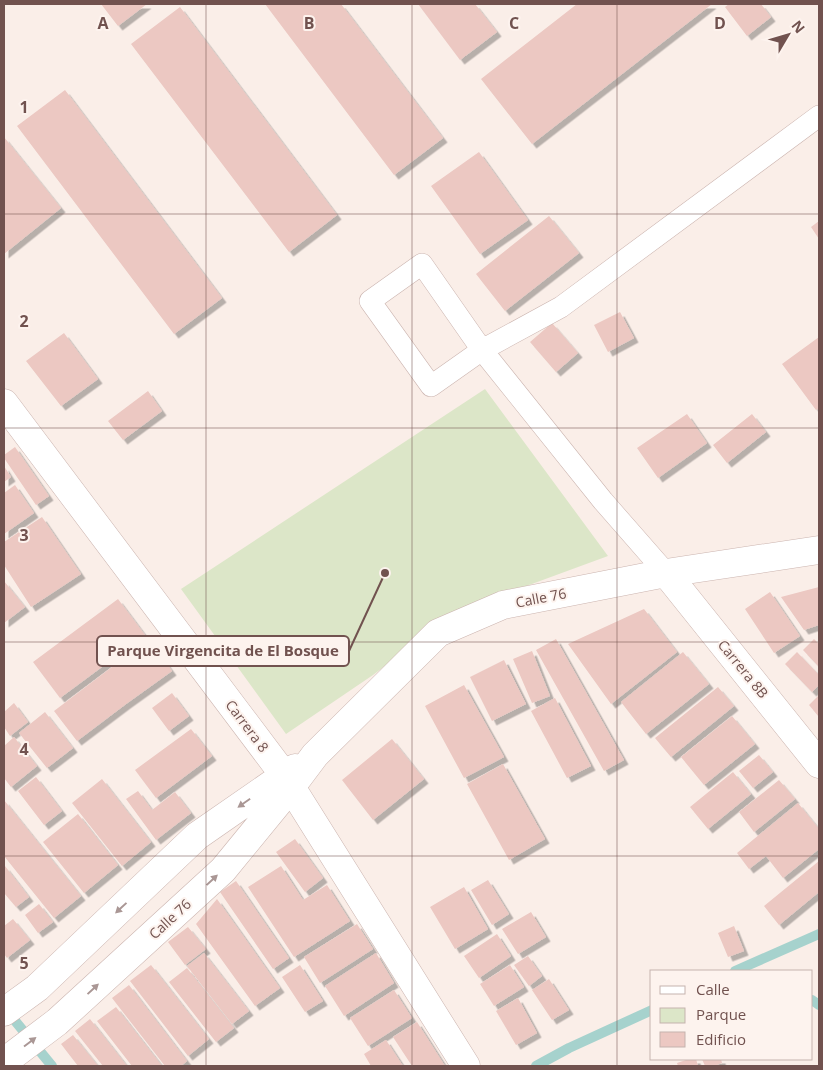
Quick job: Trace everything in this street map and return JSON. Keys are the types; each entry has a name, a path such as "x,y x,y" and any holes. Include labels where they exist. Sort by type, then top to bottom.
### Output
{"street":[{"name":"Carrera 8","path":"4,403 288,781 465,1065"},
{"name":"Calle 76","path":"4,1062 57,1022 223,870 288,781 438,633 503,605 666,573 819,550"},
{"name":"Carrera 8B","path":"666,573 819,764"},
{"name":"Calle 76","path":"4,1012 37,988 197,836 288,781"}],"lane":[{"path":"666,573 603,502 482,350 422,264 370,301 431,386 482,350 561,307 819,116"}],"green space":[{"path":"485,389 608,556 502,595 436,627 373,675 286,734 181,589"}],"building":[{"path":"101,4 147,4 118,26"},
{"path":"265,4 341,4 443,138 394,175"},
{"path":"418,4 475,4 497,32 460,60"},
{"path":"577,4 712,4 532,144 481,79"},
{"path":"729,4 761,4 771,17 747,36 725,7"},
{"path":"180,7 337,215 289,252 131,44"},
{"path":"65,90 222,298 174,334 17,126"},
{"path":"4,137 61,208 4,254"},
{"path":"479,152 528,220 480,254 431,186"},
{"path":"549,216 579,253 505,311 476,274"},
{"path":"819,221 819,239 811,227"},
{"path":"620,312 634,338 608,352 594,325"},
{"path":"552,323 578,353 556,372 530,342"},
{"path":"64,333 98,379 61,406 26,361"},
{"path":"819,337 819,408 816,410 782,364"},
{"path":"148,391 162,411 123,440 108,421"},
{"path":"687,414 707,443 658,478 637,448"},
{"path":"752,414 766,432 727,463 713,445"},
{"path":"15,447 49,496 36,505 4,458 4,455"},
{"path":"4,466 11,477 4,482"},
{"path":"15,485 34,513 4,534 4,493"},
{"path":"42,517 81,574 31,607 4,565 4,542"},
{"path":"4,581 25,607 4,623"},
{"path":"819,587 819,625 804,630 781,597"},
{"path":"770,592 800,636 774,653 745,609"},
{"path":"118,599 145,635 60,698 33,662"},
{"path":"644,609 677,652 611,704 568,644"},
{"path":"149,639 172,671 77,741 54,711"},
{"path":"556,639 624,760 604,771 536,650"},
{"path":"814,639 819,644 819,667 803,650"},
{"path":"532,651 550,696 532,703 513,659"},
{"path":"683,652 709,684 646,734 621,702"},
{"path":"797,652 819,675 819,685 812,692 785,664"},
{"path":"504,660 526,704 492,721 470,677"},
{"path":"464,685 504,757 464,778 425,706"},
{"path":"718,687 734,706 671,757 655,738"},
{"path":"172,693 189,716 169,731 152,708"},
{"path":"819,695 819,717 809,705"},
{"path":"555,698 591,766 567,778 531,711"},
{"path":"14,703 28,722 10,736 4,727 4,712"},
{"path":"45,712 73,748 47,768 19,733"},
{"path":"732,716 755,744 704,785 681,757"},
{"path":"191,729 212,756 156,798 135,770"},
{"path":"14,737 37,766 11,787 4,778 4,746"},
{"path":"392,739 424,779 373,820 342,780"},
{"path":"759,755 773,772 753,788 739,771"},
{"path":"503,764 545,839 509,860 467,784"},
{"path":"733,772 751,794 708,829 690,807"},
{"path":"36,777 62,811 44,825 18,791"},
{"path":"102,779 151,842 122,866 72,803"},
{"path":"779,780 795,799 754,832 739,812"},
{"path":"138,791 152,810 175,792 191,813 156,840 126,799"},
{"path":"4,800 81,896 54,918 4,856"},
{"path":"798,803 819,829 819,849 783,878 766,856 749,869 737,853"},
{"path":"78,814 118,865 84,893 43,842"},
{"path":"295,839 323,878 305,892 276,852"},
{"path":"819,861 819,892 779,925 764,906"},
{"path":"5,866 29,897 16,907 4,893"},
{"path":"281,866 303,900 327,885 350,921 294,957 248,887"},
{"path":"488,880 509,914 492,925 471,890"},
{"path":"236,881 289,958 273,969 220,892"},
{"path":"464,887 488,929 455,949 430,907"},
{"path":"217,899 280,988 255,1006 196,924"},
{"path":"39,904 53,922 38,933 25,915"},
{"path":"531,912 546,937 518,954 502,929"},
{"path":"13,919 30,940 7,958 4,954 4,926"},
{"path":"357,924 373,949 320,983 304,957"},
{"path":"734,926 744,951 728,957 718,933"},
{"path":"188,927 206,949 185,965 168,942"},
{"path":"497,934 511,956 479,978 464,956"},
{"path":"204,953 249,1011 232,1024 187,966"},
{"path":"376,953 394,983 344,1016 325,986"},
{"path":"528,956 542,976 529,986 514,965"},
{"path":"151,965 209,1039 188,1056 130,981"},
{"path":"300,965 323,1001 305,1012 282,977"},
{"path":"510,965 524,987 494,1006 480,984"},
{"path":"187,968 234,1028 216,1042 169,982"},
{"path":"549,979 569,1010 552,1020 532,990"},
{"path":"129,985 187,1061 181,1066 165,1066 112,998"},
{"path":"394,990 412,1018 368,1046 350,1018"},
{"path":"518,998 537,1033 516,1045 496,1011"},
{"path":"116,1007 162,1066 132,1066 97,1021"},
{"path":"90,1019 127,1066 103,1066 75,1031"},
{"path":"417,1022 445,1066 412,1066 393,1037"},
{"path":"73,1035 98,1066 78,1066 61,1044"},
{"path":"386,1040 403,1066 371,1066 364,1054"},
{"path":"686,1060 696,1060 698,1066 678,1066 677,1063"},
{"path":"702,1060 721,1060 722,1063 714,1066 705,1066"}],"waterway":[{"path":"737,970 819,934"},
{"path":"813,1001 819,1005"},
{"path":"7,1011 52,1066"},
{"path":"536,1066 569,1048 650,1011"}],"place":[{"name":"Parque Virgencita de El Bosque","path":"385,573"}]}
